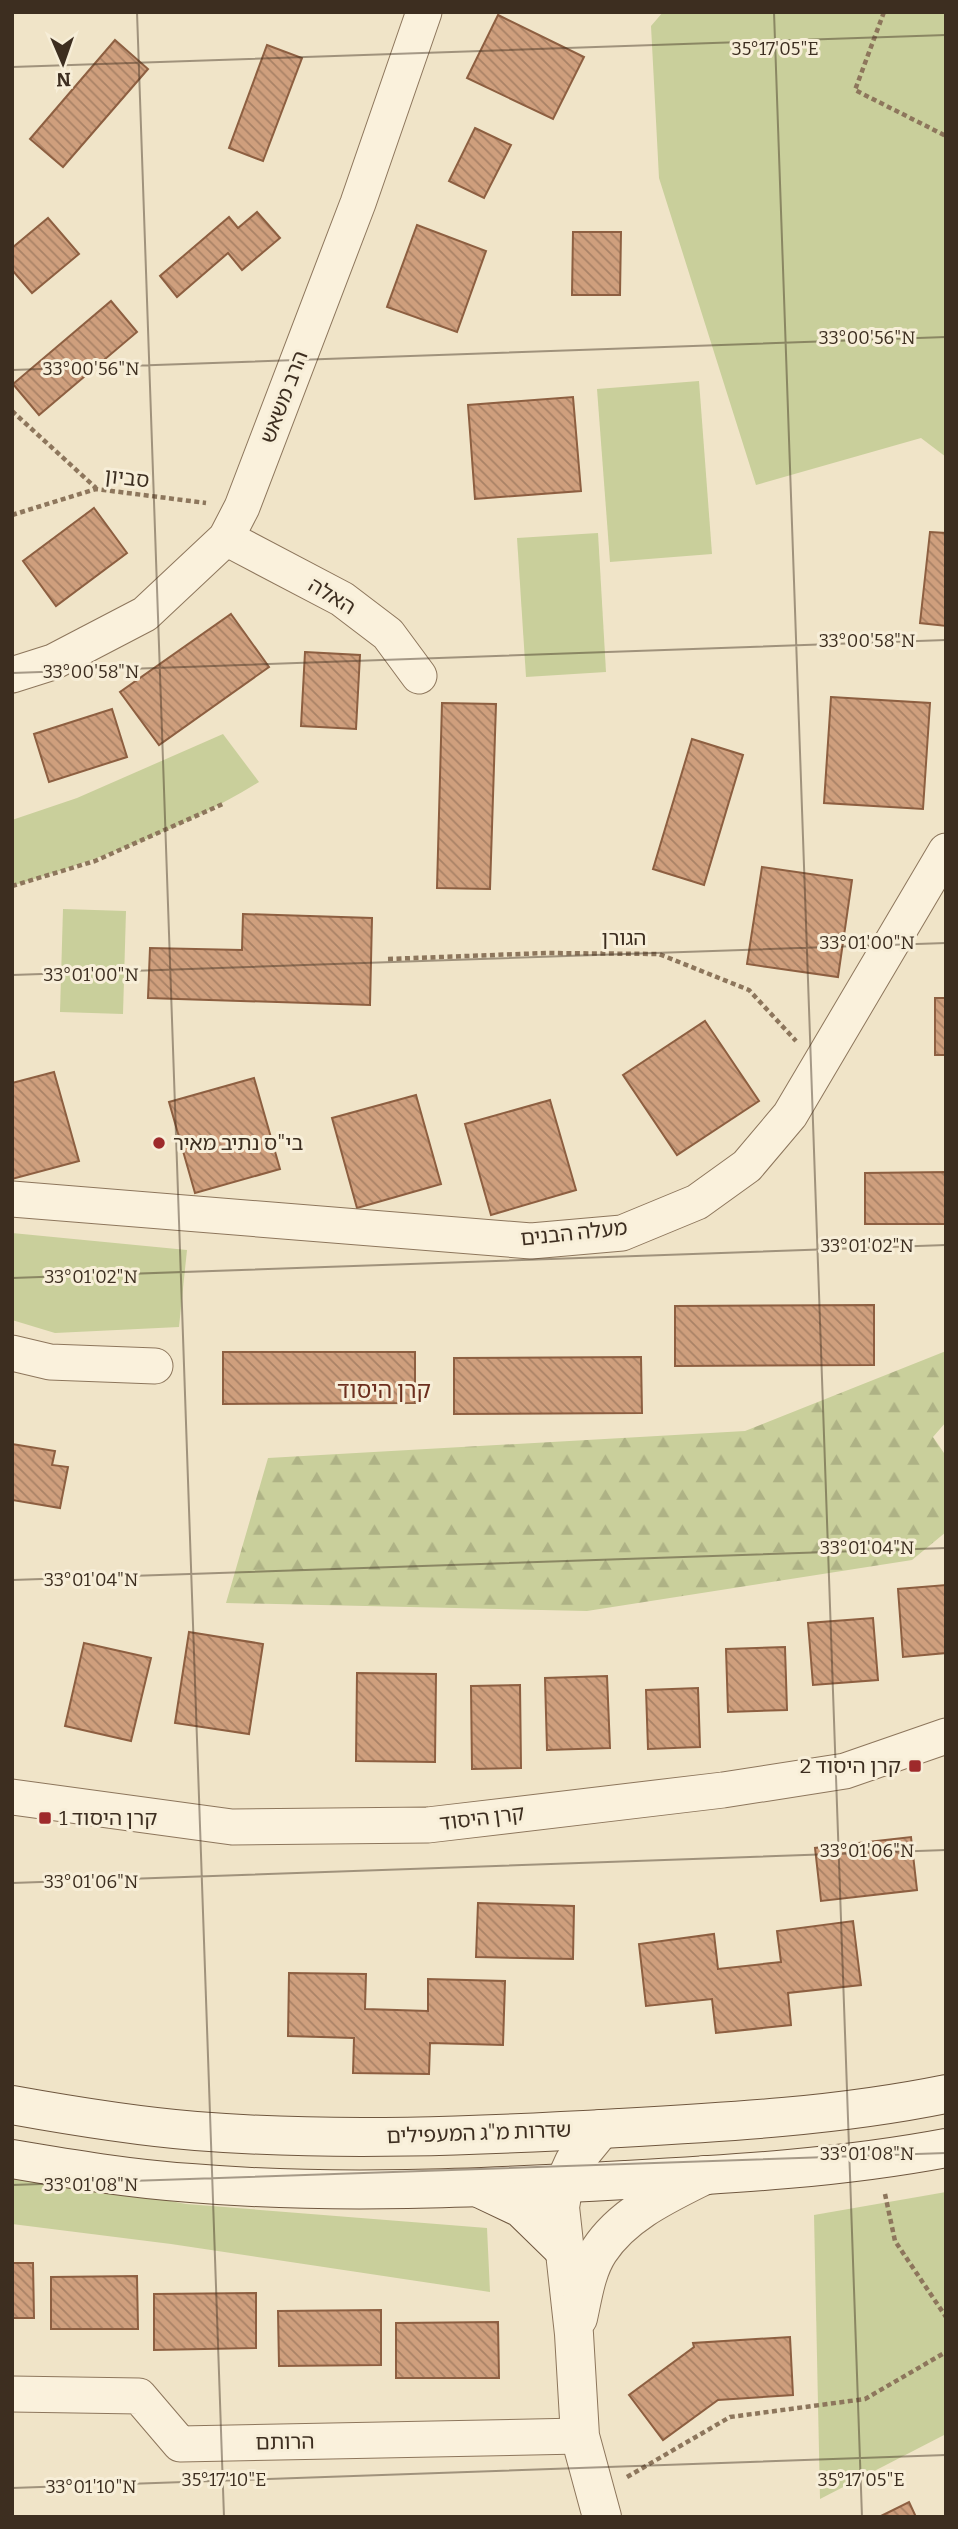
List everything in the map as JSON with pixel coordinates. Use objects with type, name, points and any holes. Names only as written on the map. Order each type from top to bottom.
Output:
[{"type":"main road","name":"שדרות מ\"ג המעפילים","points":[[12,2105],[96,2120],[195,2131],[398,2137],[601,2129],[802,2115],[898,2104],[946,2094]]},
{"type":"main road","points":[[598,2506],[580,2436],[574,2334],[562,2248],[560,2207],[564,2184],[574,2162],[601,2129]]},
{"type":"main road","points":[[12,2159],[89,2172],[191,2183],[398,2189],[564,2184],[705,2175],[876,2159],[946,2148]]},
{"type":"main road","points":[[574,2334],[586,2282],[599,2250],[623,2225],[653,2201],[705,2175]]},
{"type":"main road","points":[[476,2187],[521,2208],[562,2248]]},
{"type":"street","name":"הרב משאש","points":[[12,675],[53,662],[145,614],[226,538],[242,507],[358,203],[424,12]]},
{"type":"street","name":"האלה","points":[[226,538],[342,599],[388,634],[419,676]]},
{"type":"street","name":"מעלה הבנים","points":[[12,1199],[531,1241],[622,1233],[697,1202],[747,1166],[790,1115],[946,851]]},
{"type":"street","points":[[12,1353],[50,1362],[155,1366]]},
{"type":"street","name":"קרן היסוד","points":[[12,1797],[232,1826],[428,1825],[723,1790],[845,1771],[946,1736]]},
{"type":"street","name":"הרותם","points":[[12,2394],[139,2396],[180,2444],[580,2436]]},
{"type":"path","points":[[884,12],[855,90],[946,136]]},
{"type":"path","points":[[12,411],[96,489]]},
{"type":"path","name":"סביון","points":[[12,515],[96,489],[242,507]]},
{"type":"path","points":[[12,886],[95,861],[225,803]]},
{"type":"path","name":"הגורן","points":[[388,959],[546,953],[659,954],[749,990],[820,1067]]},
{"type":"path","points":[[876,2159],[895,2241],[946,2317]]},
{"type":"path","points":[[598,2506],[730,2417],[865,2399],[946,2351]]},
{"type":"green space","points":[[663,12],[946,12],[946,457],[921,438],[756,485],[659,178],[651,26]]},
{"type":"green space","points":[[699,381],[712,554],[610,562],[597,389]]},
{"type":"green space","points":[[598,533],[606,672],[526,677],[517,538]]},
{"type":"green space","points":[[223,734],[259,782],[170,829],[12,886],[12,820],[77,798]]},
{"type":"green space","points":[[63,909],[126,911],[123,1014],[60,1012]]},
{"type":"green space","points":[[12,1233],[187,1250],[179,1327],[55,1333],[12,1320]]},
{"type":"green space","points":[[946,1351],[946,1422],[933,1437],[946,1456],[946,1532],[912,1560],[587,1611],[226,1603],[268,1458],[745,1431]]},
{"type":"green space","points":[[12,2171],[186,2204],[487,2228],[490,2292],[171,2244],[12,2224]]},
{"type":"green space","points":[[946,2192],[946,2434],[820,2499],[814,2215]]},
{"type":"building","points":[[498,15],[584,57],[553,119],[467,78]]},
{"type":"building","points":[[115,40],[148,69],[63,167],[30,139]]},
{"type":"building","points":[[267,45],[302,58],[263,161],[229,148]]},
{"type":"building","points":[[475,128],[511,145],[484,198],[449,181]]},
{"type":"building","points":[[257,212],[280,238],[242,270],[228,253],[177,297],[160,276],[229,217],[238,228]]},
{"type":"building","points":[[48,218],[79,254],[32,293],[12,270],[12,248]]},
{"type":"building","points":[[417,225],[486,251],[457,332],[387,307]]},
{"type":"building","points":[[573,232],[621,232],[620,295],[572,295]]},
{"type":"building","points":[[111,301],[137,332],[39,415],[13,384]]},
{"type":"building","points":[[573,397],[581,491],[475,499],[468,405]]},
{"type":"building","points":[[94,508],[127,553],[56,606],[23,561]]},
{"type":"building","points":[[930,532],[946,533],[946,626],[920,623]]},
{"type":"building","points":[[231,614],[269,667],[159,745],[120,692]]},
{"type":"building","points":[[305,652],[360,655],[356,729],[301,726]]},
{"type":"building","points":[[831,697],[930,703],[923,809],[824,803]]},
{"type":"building","points":[[442,703],[496,704],[490,889],[437,888]]},
{"type":"building","points":[[112,709],[127,757],[49,782],[34,734]]},
{"type":"building","points":[[692,739],[743,755],[704,885],[653,869]]},
{"type":"building","points":[[762,867],[852,880],[838,977],[747,964]]},
{"type":"building","points":[[243,914],[372,918],[370,1005],[148,998],[150,948],[242,950]]},
{"type":"building","points":[[935,998],[946,998],[946,1055],[935,1055]]},
{"type":"building","points":[[705,1021],[759,1101],[677,1155],[623,1075]]},
{"type":"building","points":[[54,1072],[79,1161],[12,1179],[12,1083]]},
{"type":"building","points":[[254,1078],[280,1169],[195,1193],[169,1102]]},
{"type":"building","points":[[416,1095],[441,1184],[357,1208],[332,1118]]},
{"type":"building","points":[[550,1100],[576,1190],[491,1215],[465,1124]]},
{"type":"building","points":[[946,1172],[946,1224],[865,1224],[865,1173]]},
{"type":"building","points":[[874,1305],[874,1365],[675,1366],[675,1306]]},
{"type":"building","points":[[223,1352],[415,1352],[415,1403],[223,1404]]},
{"type":"building","points":[[641,1357],[642,1413],[454,1414],[454,1358]]},
{"type":"building","points":[[12,1444],[55,1451],[52,1465],[68,1467],[60,1508],[12,1500]]},
{"type":"building","points":[[946,1585],[946,1653],[903,1657],[898,1589]]},
{"type":"building","points":[[873,1618],[878,1680],[813,1685],[808,1623]]},
{"type":"building","points":[[189,1632],[263,1644],[249,1734],[175,1723]]},
{"type":"building","points":[[84,1643],[151,1658],[131,1741],[65,1726]]},
{"type":"building","points":[[785,1647],[787,1710],[728,1712],[726,1649]]},
{"type":"building","points":[[357,1673],[436,1674],[435,1762],[356,1761]]},
{"type":"building","points":[[607,1676],[610,1748],[547,1750],[545,1678]]},
{"type":"building","points":[[520,1685],[521,1768],[472,1769],[471,1686]]},
{"type":"building","points":[[698,1688],[700,1747],[648,1749],[646,1690]]},
{"type":"building","points":[[911,1837],[917,1890],[821,1901],[815,1848]]},
{"type":"building","points":[[478,1903],[574,1906],[573,1959],[476,1957]]},
{"type":"building","points":[[853,1921],[861,1985],[788,1993],[791,2025],[716,2033],[712,1999],[646,2006],[639,1944],[714,1934],[718,1969],[781,1962],[777,1931]]},
{"type":"building","points":[[289,1973],[366,1974],[365,2009],[428,2011],[428,1979],[505,1981],[503,2045],[430,2043],[429,2074],[353,2073],[354,2038],[288,2036]]},
{"type":"building","points":[[12,2263],[33,2263],[34,2318],[12,2318]]},
{"type":"building","points":[[137,2276],[138,2329],[51,2329],[51,2277]]},
{"type":"building","points":[[256,2293],[256,2348],[154,2350],[154,2294]]},
{"type":"building","points":[[381,2310],[381,2365],[279,2366],[278,2311]]},
{"type":"building","points":[[498,2322],[499,2378],[396,2378],[396,2323]]},
{"type":"building","points":[[790,2337],[793,2395],[718,2400],[663,2440],[629,2395],[694,2347],[693,2343]]},
{"type":"building","points":[[909,2502],[916,2517],[879,2517]]},
{"type":"place","name":"בי\"ס נתיב מאיר","points":[[159,1143]]},
{"type":"place","name":"קרן היסוד 2","points":[[915,1766]]},
{"type":"place","name":"קרן היסוד 1","points":[[45,1818]]},
{"type":"district","name":"קרן היסוד","points":[[384,1390]]}]
